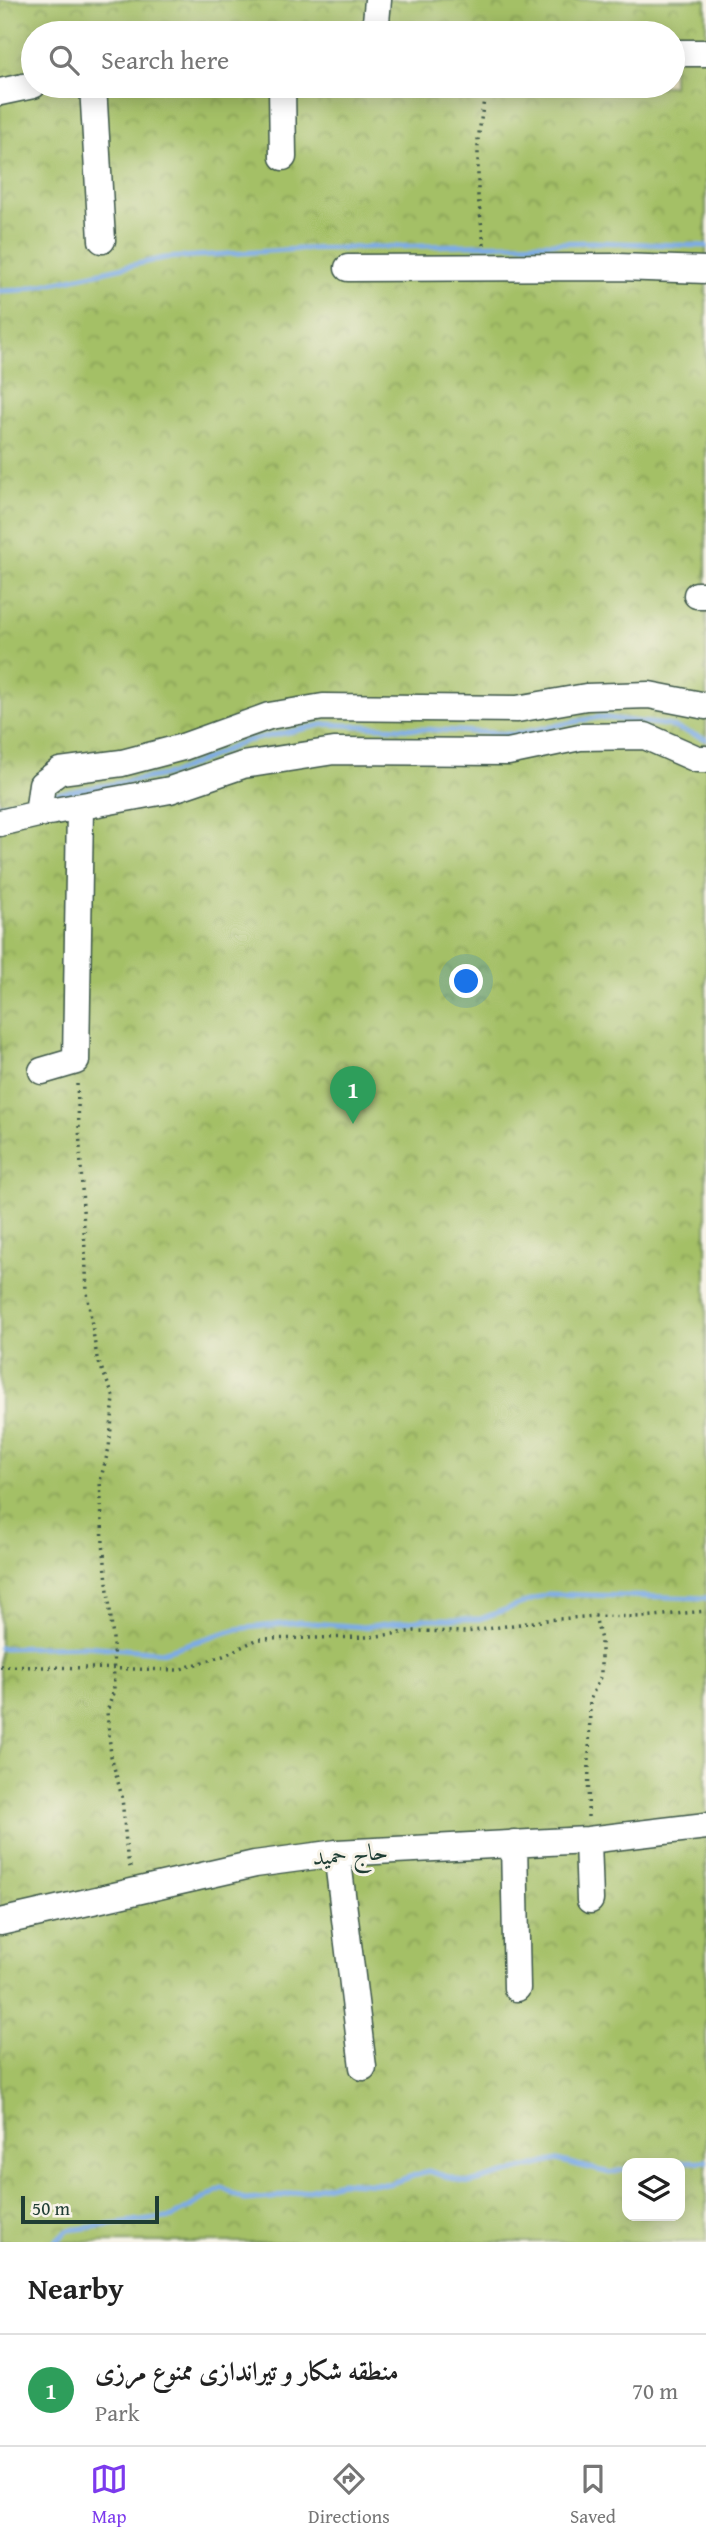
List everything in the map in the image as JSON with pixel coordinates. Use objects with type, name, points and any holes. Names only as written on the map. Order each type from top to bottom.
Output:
[{"type":"street","points":[[376,21],[378,0]]},
{"type":"street","points":[[685,52],[706,53]]},
{"type":"street","points":[[0,92],[21,88]]},
{"type":"street","points":[[94,98],[102,240]]},
{"type":"street","points":[[282,98],[283,158]]},
{"type":"street","points":[[348,268],[620,267],[706,270]]},
{"type":"street","points":[[0,823],[40,801],[60,771],[122,762],[183,747],[269,716],[323,707],[517,709],[586,697],[649,695],[706,706]]},
{"type":"street","points":[[40,801],[80,807],[170,790],[243,765],[334,751],[508,752],[580,737],[645,736],[697,759],[706,759]]},
{"type":"street","points":[[42,1071],[76,1061],[80,807]]},
{"type":"street","name":"حاج حمید","points":[[0,1922],[255,1864],[337,1853],[588,1840],[706,1826]]},
{"type":"street","points":[[588,1840],[590,1900]]},
{"type":"street","points":[[514,1843],[517,1988]]},
{"type":"street","points":[[337,1853],[363,2067]]},
{"type":"path","points":[[483,233],[478,197],[478,140],[484,98]]},
{"type":"path","points":[[76,1061],[87,1292],[97,1358],[114,1398],[109,1448],[100,1481],[114,1654],[114,1690],[107,1712],[111,1756],[122,1797],[127,1855],[136,1890]]},
{"type":"path","points":[[0,1666],[177,1670],[223,1656],[258,1639],[370,1637],[415,1631],[466,1632],[547,1620],[595,1616],[643,1617],[706,1611]]},
{"type":"path","points":[[588,1840],[590,1700],[601,1675],[601,1640],[595,1616]]},
{"type":"green space","points":[[0,0],[706,0],[706,2242],[0,2242]]},
{"type":"waterway","points":[[0,291],[21,290],[164,258],[301,249],[593,242],[706,246]]},
{"type":"waterway","points":[[49,795],[171,774],[246,741],[326,724],[514,734],[599,717],[667,725],[706,739]]},
{"type":"waterway","points":[[0,805],[33,798]]},
{"type":"waterway","points":[[0,1648],[86,1646],[162,1652],[237,1629],[300,1622],[363,1627],[423,1619],[480,1619],[548,1594],[706,1598]]},
{"type":"waterway","points":[[54,2242],[69,2230],[173,2217],[222,2188],[245,2200],[272,2198],[341,2182],[388,2184],[428,2171],[469,2183],[557,2160],[610,2173],[622,2170]]},
{"type":"waterway","points":[[685,2162],[706,2161]]},
{"type":"place","name":"منطقه شکار و تیراندازی ممنوع مرزی","points":[[353,1124]]}]
